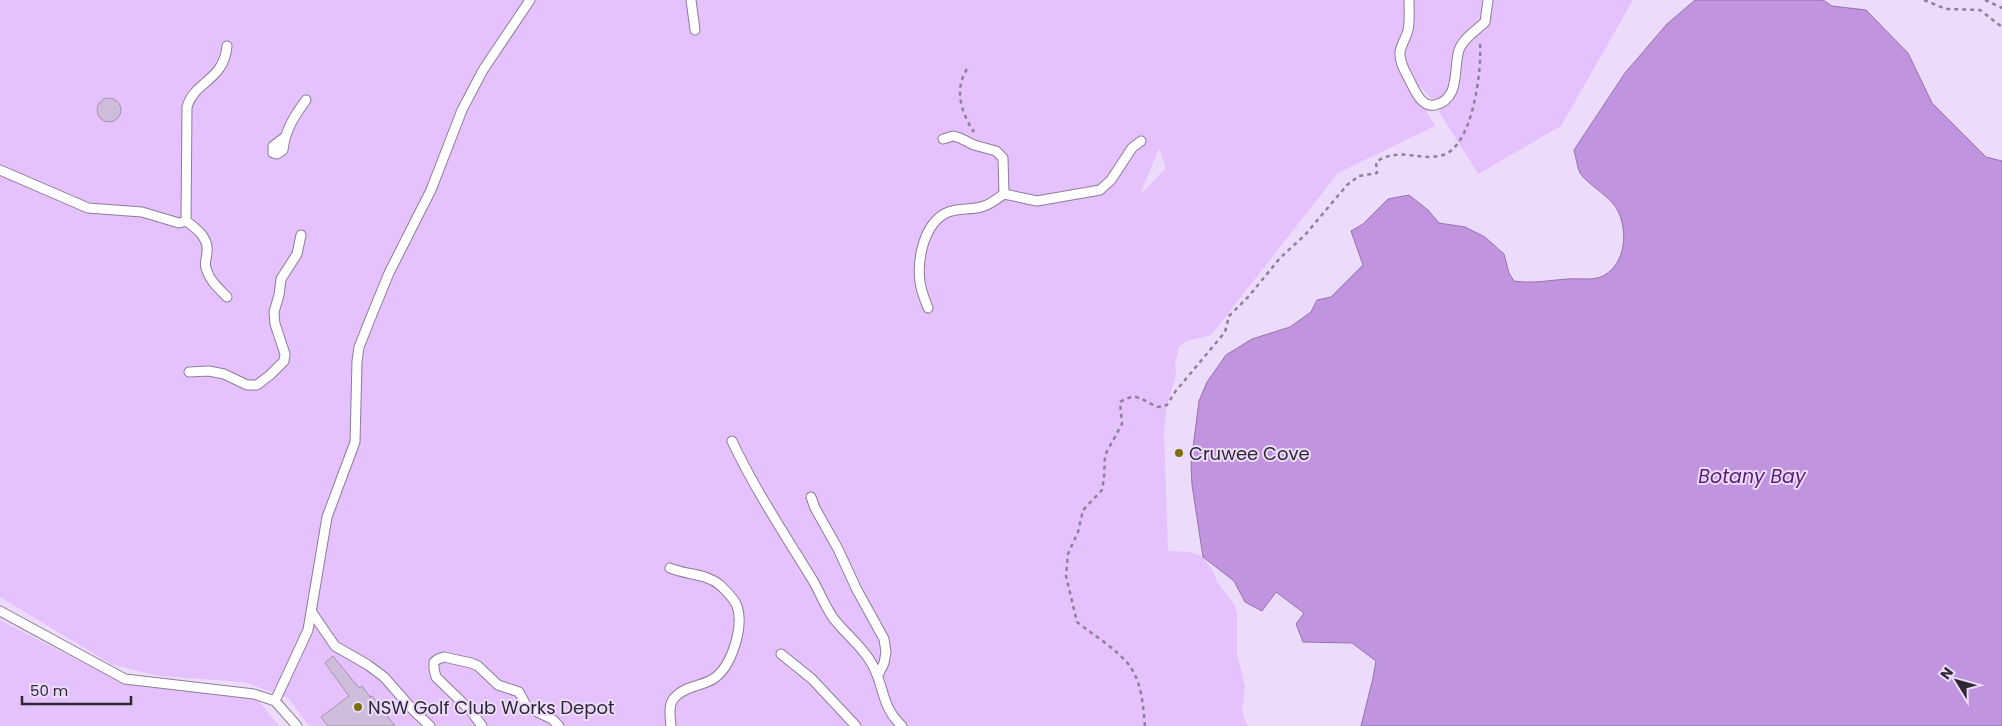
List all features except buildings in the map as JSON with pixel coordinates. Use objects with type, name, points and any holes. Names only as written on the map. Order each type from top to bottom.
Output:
[{"type":"lane","points":[[275,701],[308,630],[327,517],[355,442],[356,379],[359,347],[389,273],[431,190],[462,110],[483,70],[530,0]]},
{"type":"lane","points":[[691,0],[695,30]]},
{"type":"lane","points":[[1409,0],[1409,20],[1400,52],[1401,59],[1418,96],[1428,105],[1440,104],[1450,94],[1456,79],[1459,49],[1485,22],[1488,0]]},
{"type":"lane","points":[[186,220],[187,108],[192,95],[224,64],[227,46]]},
{"type":"lane","points":[[285,137],[293,118],[306,100]]},
{"type":"lane","points":[[943,139],[953,136],[996,151],[1003,158],[1004,194]]},
{"type":"lane","points":[[928,308],[920,283],[920,269],[927,233],[944,214],[955,210],[985,206],[1004,194],[1037,201],[1100,190],[1115,174],[1132,148],[1141,141]]},
{"type":"lane","points":[[0,170],[88,208],[142,212],[180,224],[186,220]]},
{"type":"lane","points":[[186,220],[197,229],[205,240],[208,250],[206,269],[213,282],[227,298]]},
{"type":"lane","points":[[189,372],[209,371],[224,374],[247,385],[257,385],[284,361],[285,354],[274,312],[281,279],[297,254],[301,235]]},
{"type":"lane","points":[[732,441],[763,499],[834,618],[866,655],[878,676],[883,699],[902,726]]},
{"type":"lane","points":[[811,497],[838,549],[856,590],[884,639],[886,652],[884,663],[878,676]]},
{"type":"lane","points":[[670,568],[681,572],[699,574],[719,584],[738,608],[735,648],[730,660],[720,674],[712,680],[676,695],[670,706],[671,726]]},
{"type":"lane","points":[[0,611],[125,679],[254,694],[275,701],[297,726]]},
{"type":"lane","points":[[311,611],[335,646],[368,665],[384,677],[430,726]]},
{"type":"lane","points":[[781,654],[818,685],[856,726]]},
{"type":"lane","points":[[482,726],[471,711],[436,677],[434,662],[438,659],[444,657],[478,666],[492,681],[519,692],[528,707],[544,714],[559,726]]},
{"type":"path","points":[[1924,0],[1946,9],[1980,10],[2002,27]]},
{"type":"path","points":[[1985,0],[2002,8]]},
{"type":"path","points":[[1145,726],[1143,702],[1137,681],[1129,665],[1105,643],[1077,622],[1066,576],[1068,554],[1078,532],[1083,510],[1102,490],[1104,455],[1122,424],[1120,402],[1129,396],[1138,396],[1158,407],[1167,405],[1175,392],[1226,332],[1229,316],[1249,296],[1280,258],[1305,235],[1347,185],[1359,176],[1377,172],[1376,162],[1386,155],[1443,155],[1457,147],[1464,135],[1474,102],[1481,54],[1478,28]]},
{"type":"path","points":[[967,69],[960,84],[964,115],[978,138],[980,147]]},
{"type":"shaded area","points":[[0,0],[1633,0],[1561,126],[1478,174],[1430,97],[1400,67],[1435,126],[1338,173],[1211,335],[1187,341],[1179,347],[1175,363],[1176,374],[1167,405],[1164,431],[1168,551],[1191,552],[1203,557],[1213,571],[1217,582],[1234,604],[1237,614],[1237,654],[1245,686],[1242,710],[1245,721],[1249,726],[309,726],[288,698],[244,682],[159,676],[111,664],[0,597]],"holes":[[[1159,148],[1166,168],[1140,195]]]},
{"type":"shaded area","points":[[0,620],[110,677],[257,699],[279,726],[0,726]]},
{"type":"water","name":"Botany Bay","points":[[1695,0],[1823,0],[1832,6],[1866,10],[1908,53],[1932,103],[1986,157],[2002,161],[2002,726],[1361,726],[1376,661],[1352,643],[1303,642],[1296,624],[1304,613],[1276,592],[1262,611],[1245,602],[1234,581],[1203,557],[1192,485],[1191,464],[1199,401],[1207,382],[1226,355],[1252,339],[1290,327],[1311,312],[1317,300],[1331,297],[1363,265],[1351,231],[1363,224],[1388,199],[1409,195],[1428,210],[1439,223],[1465,227],[1485,237],[1504,254],[1509,273],[1514,281],[1535,282],[1586,279],[1603,276],[1611,271],[1623,246],[1624,237],[1621,219],[1611,201],[1580,173],[1574,150],[1625,73],[1667,24]]},
{"type":"place","name":"Cruwee Cove","points":[[1179,453]]},
{"type":"place","name":"NSW Golf Club Works Depot","points":[[358,707]]}]
